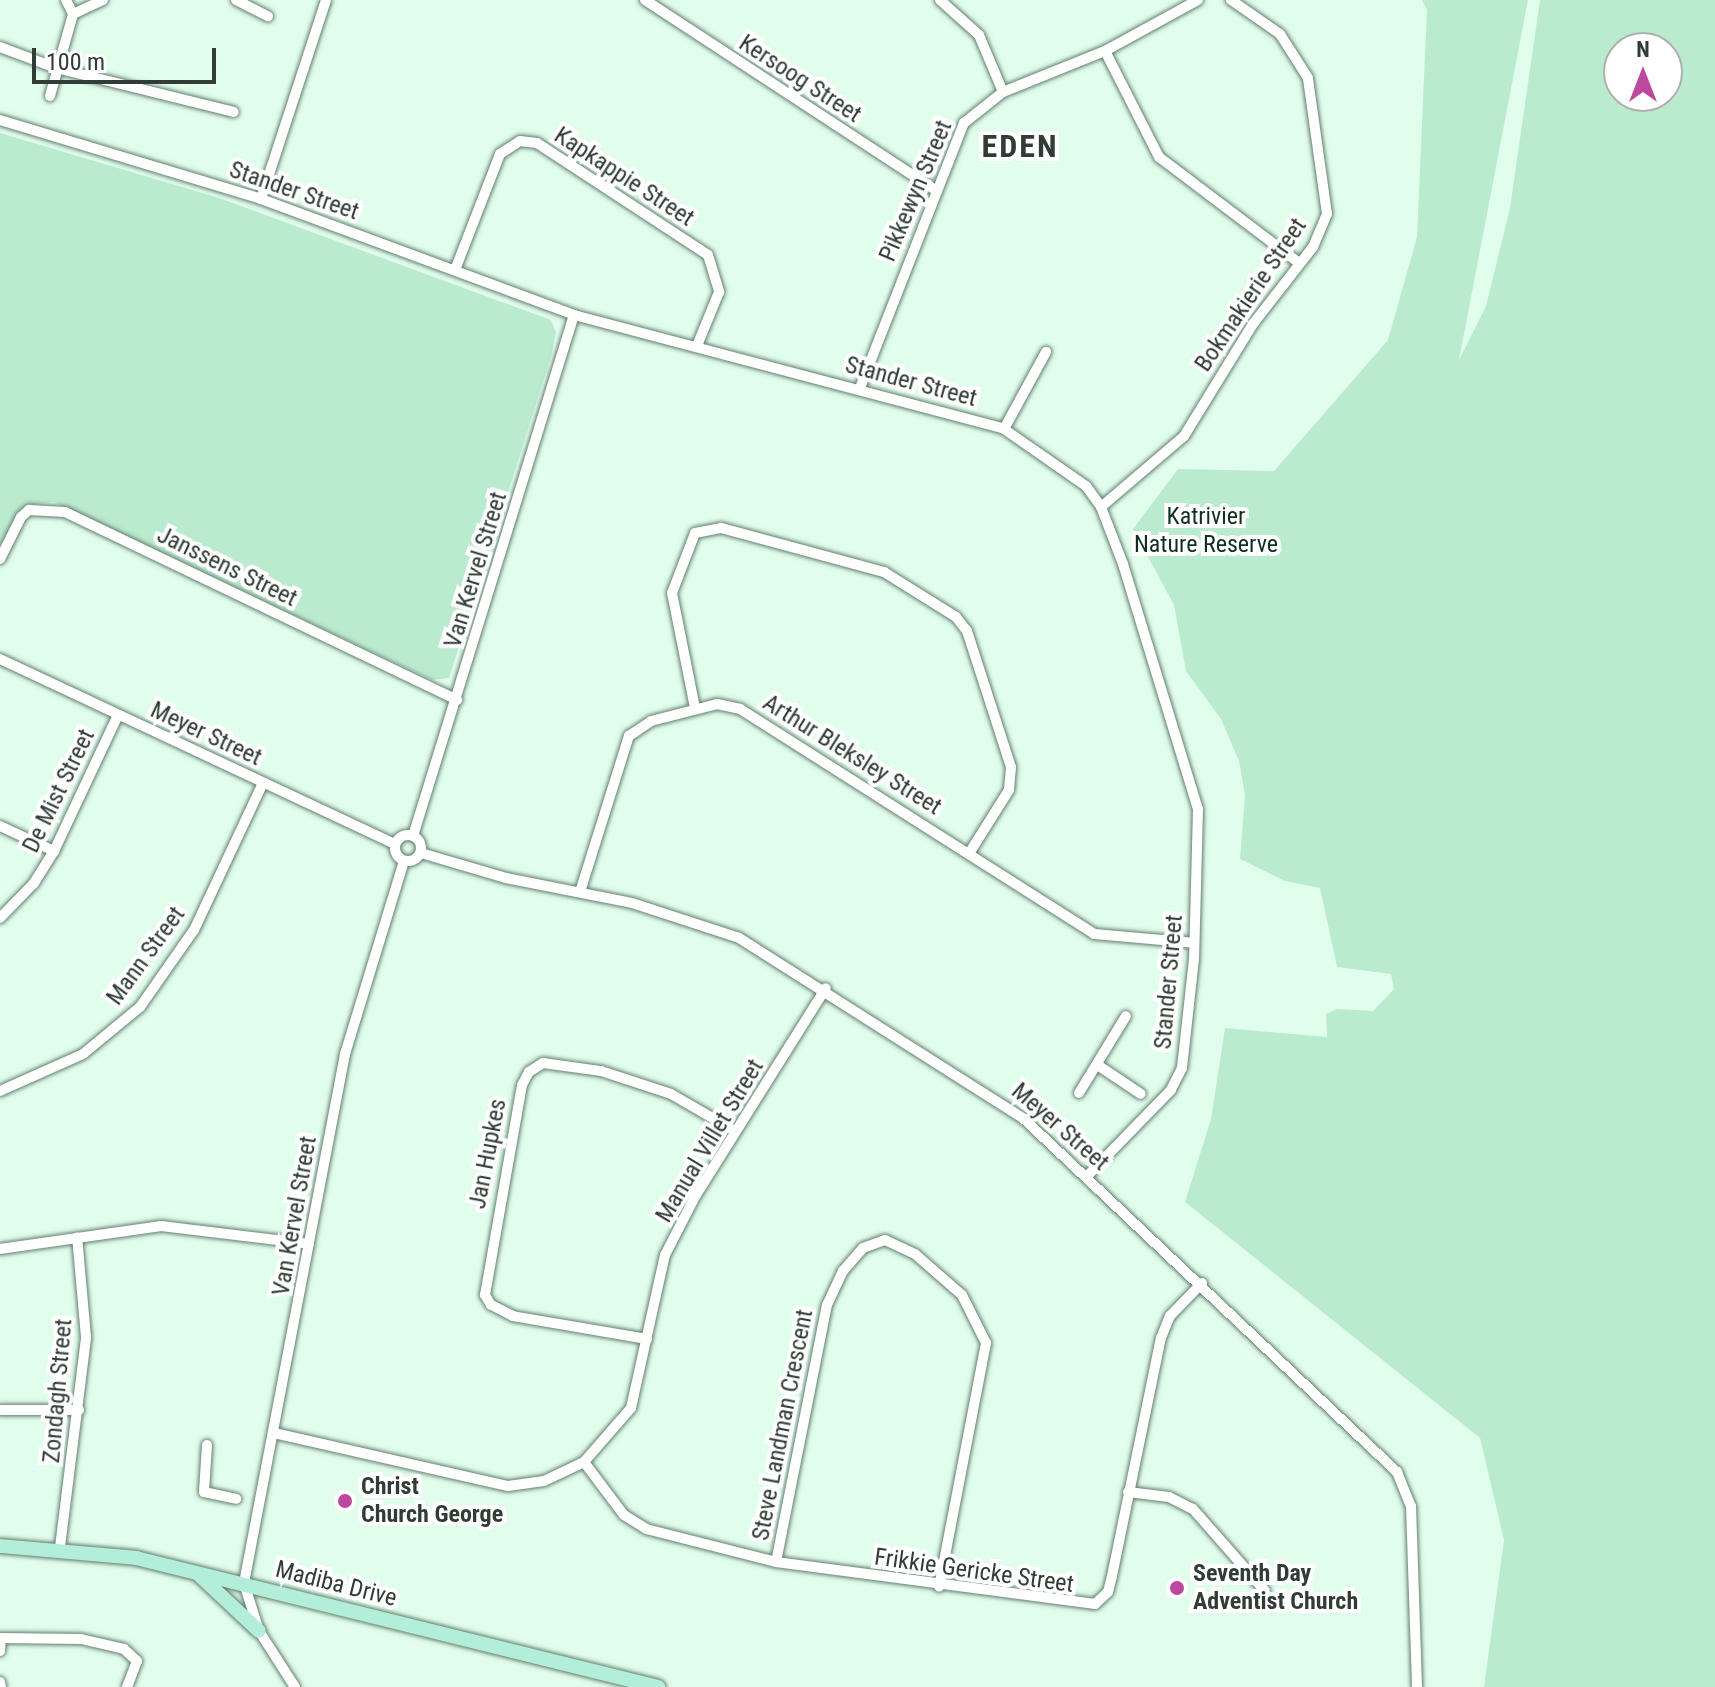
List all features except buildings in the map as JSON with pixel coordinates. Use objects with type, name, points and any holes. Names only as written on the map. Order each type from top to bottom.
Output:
[{"type":"street","points":[[50,96],[73,14],[66,0]]},
{"type":"street","points":[[73,14],[103,0]]},
{"type":"street","points":[[236,0],[268,16]]},
{"type":"street","points":[[261,199],[326,0]]},
{"type":"street","name":"Kersoog Street","points":[[645,0],[935,190]]},
{"type":"street","points":[[940,0],[979,35],[1003,92]]},
{"type":"street","name":"Pikkewyn Street","points":[[860,388],[935,190],[964,123],[1003,92],[1105,51],[1198,0]]},
{"type":"street","name":"Bokmakierie Street","points":[[1101,507],[1184,436],[1298,262],[1313,247],[1327,214],[1308,78],[1280,34],[1231,0]]},
{"type":"street","points":[[0,47],[56,68],[234,112]]},
{"type":"street","points":[[1105,51],[1159,157],[1298,262]]},
{"type":"street","name":"Stander Street","points":[[0,120],[261,199],[574,315],[860,388],[1004,429],[1064,468],[1101,507],[1196,797],[1194,943],[1189,1023],[1178,1080],[1087,1176]]},
{"type":"street","name":"Kapkappie Street","points":[[455,270],[500,154],[520,141],[537,143],[708,255],[719,292],[697,346]]},
{"type":"street","name":"Van Kervel Street","points":[[413,836],[574,315]]},
{"type":"street","points":[[1004,429],[1046,352]]},
{"type":"street","name":"Janssens Street","points":[[0,559],[29,510],[65,512],[457,700]]},
{"type":"street","points":[[695,708],[672,593],[695,533],[721,528],[884,572],[956,617],[967,631],[1011,767],[1009,790],[970,852]]},
{"type":"street","name":"Meyer Street","points":[[0,659],[395,844]]},
{"type":"street","name":"Arthur Bleksley Street","points":[[580,892],[629,736],[651,721],[717,704],[740,709],[970,852],[1094,934],[1194,943]]},
{"type":"street","name":"De Mist Street","points":[[0,918],[34,883],[54,851],[118,715]]},
{"type":"street","name":"Mann Street","points":[[0,1091],[83,1054],[140,1007],[194,930],[263,783]]},
{"type":"street","points":[[0,826],[54,851]]},
{"type":"street","points":[[413,836],[421,853],[404,861],[397,856],[395,844],[413,836]]},
{"type":"street","name":"Meyer Street","points":[[421,853],[497,876],[580,892],[739,938],[826,988],[1004,1102],[1202,1283],[1401,1478],[1411,1506],[1417,1687]]},
{"type":"street","name":"Van Kervel Street","points":[[244,1583],[345,1054],[404,861]]},
{"type":"street","name":"Manual Villet Street","points":[[274,1433],[508,1486],[544,1481],[584,1462],[631,1408],[665,1255],[735,1131],[826,988]]},
{"type":"street","points":[[1079,1093],[1099,1066],[1126,1016]]},
{"type":"street","name":"Jan Hupkes","points":[[647,1339],[513,1316],[491,1305],[485,1295],[522,1085],[529,1072],[543,1063],[601,1071],[671,1094],[735,1131]]},
{"type":"street","points":[[1099,1066],[1141,1094]]},
{"type":"street","points":[[0,1249],[182,1226],[309,1244]]},
{"type":"street","name":"Zondagh Street","points":[[60,1547],[86,1337],[77,1237]]},
{"type":"street","name":"Steve Landman Crescent","points":[[776,1562],[827,1305],[843,1271],[863,1248],[885,1240],[915,1254],[962,1295],[986,1343],[939,1586]]},
{"type":"street","name":"Frikkie Gericke Street","points":[[584,1462],[634,1524],[776,1562],[939,1586],[1095,1604],[1108,1592],[1161,1338],[1170,1316],[1202,1283]]},
{"type":"street","points":[[0,1410],[79,1410]]},
{"type":"street","points":[[207,1445],[204,1492],[236,1499]]},
{"type":"street","points":[[1128,1492],[1169,1497],[1193,1509],[1265,1591]]},
{"type":"street","name":"Madiba Drive","points":[[0,1546],[60,1547],[197,1572],[658,1687]]},
{"type":"street","points":[[197,1572],[259,1631],[295,1687]]},
{"type":"street","points":[[244,1583],[259,1631]]},
{"type":"street","points":[[0,1651],[0,1638],[81,1639],[124,1649],[137,1661],[127,1687]]},
{"type":"green space","name":"Katrivier Nature Reserve","points":[[1422,0],[1528,0],[1459,360],[1486,306],[1510,208],[1540,0],[1715,0],[1715,1687],[1484,1687],[1504,1540],[1480,1438],[1185,1202],[1211,1119],[1225,1028],[1327,1037],[1326,1014],[1337,1009],[1373,1011],[1394,989],[1391,974],[1337,967],[1320,888],[1285,881],[1240,859],[1245,795],[1239,761],[1221,719],[1186,671],[1174,605],[1133,529],[1178,469],[1274,471],[1388,340],[1417,237],[1427,10]]},
{"type":"green space","points":[[0,133],[219,198],[551,320],[556,333],[551,357],[449,678],[432,680],[54,502],[25,505],[0,546]]},
{"type":"place","name":"Christ Church George","points":[[345,1501]]},
{"type":"place","name":"Seventh Day Adventist Church","points":[[1177,1588]]},
{"type":"district","name":"EDEN","points":[[1020,146]]}]
